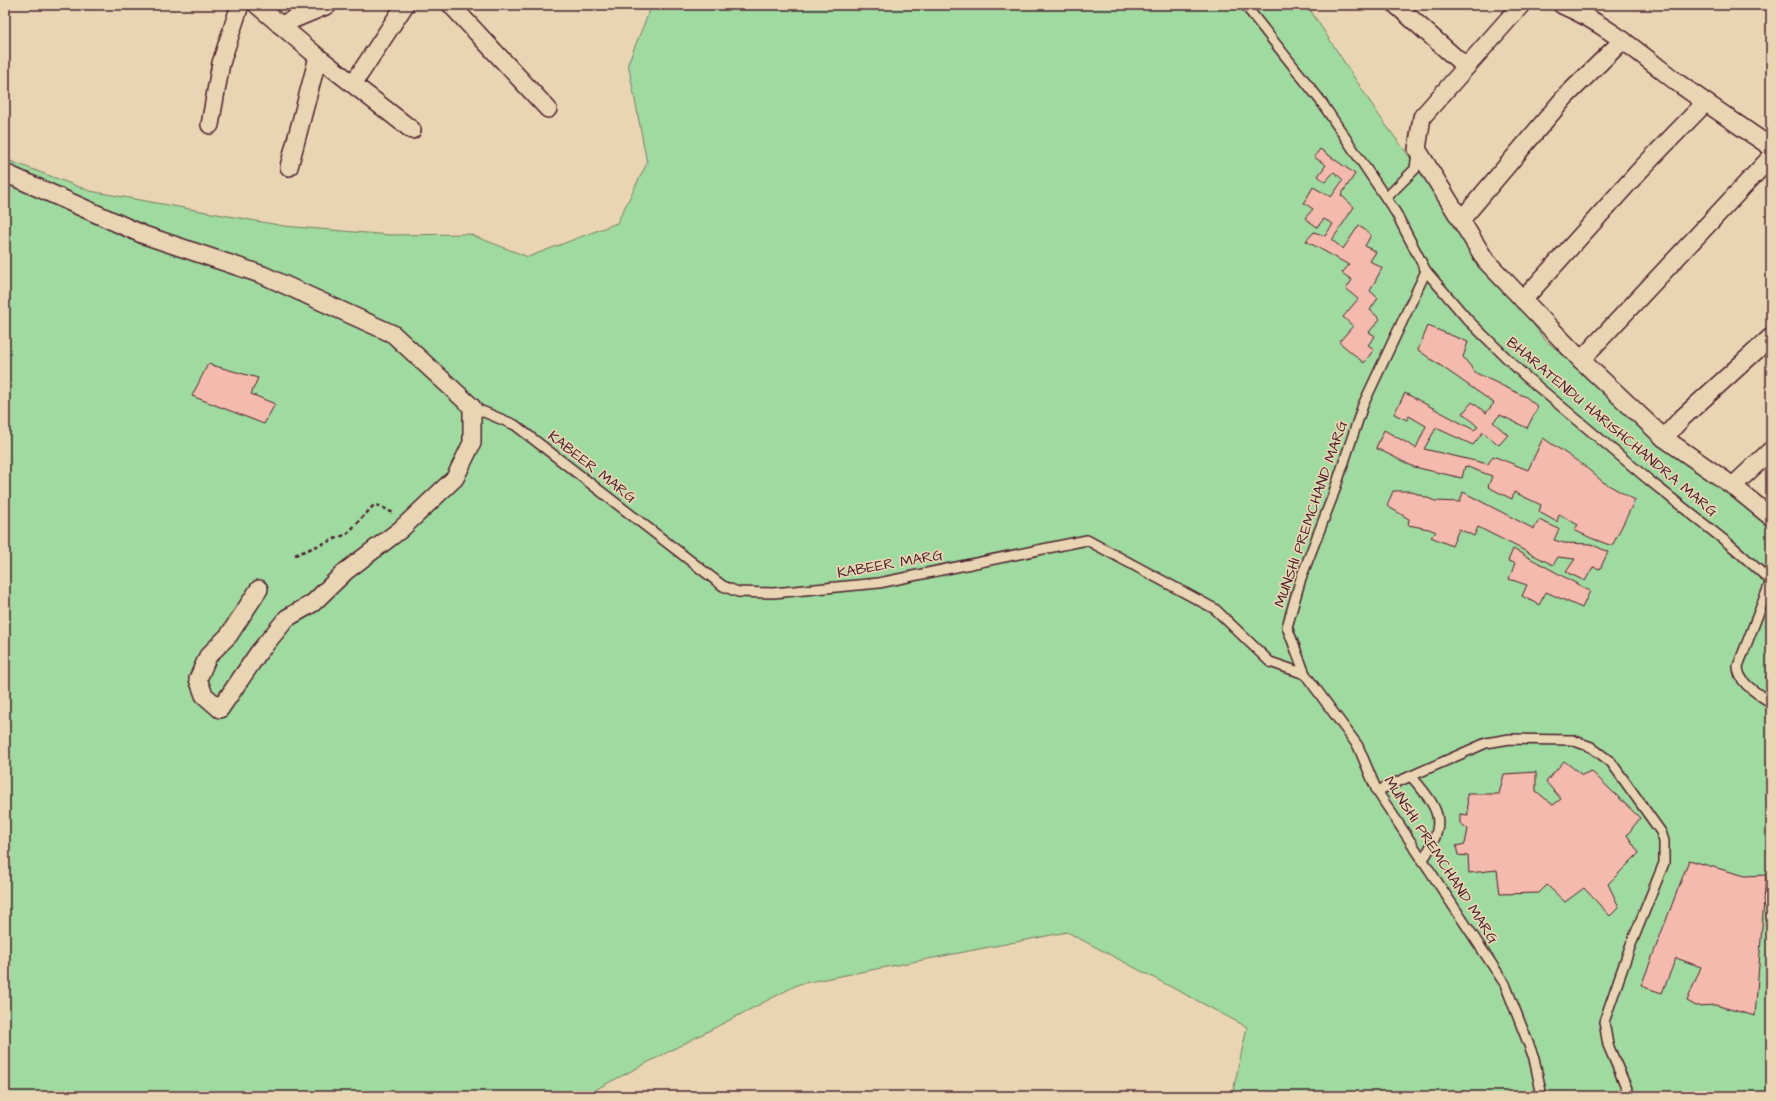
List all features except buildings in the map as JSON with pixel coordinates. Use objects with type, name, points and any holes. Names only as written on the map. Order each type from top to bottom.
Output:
[{"type":"street","points":[[210,125],[221,63],[240,5]]},
{"type":"street","points":[[258,5],[318,57],[412,130]]},
{"type":"street","points":[[280,25],[328,5]]},
{"type":"street","points":[[353,84],[405,5]]},
{"type":"street","points":[[451,5],[548,109]]},
{"type":"street","points":[[1396,5],[1466,67]]},
{"type":"street","points":[[1521,5],[1422,117],[1417,149],[1486,261],[1523,300],[1581,360],[1664,438],[1733,486],[1771,517]]},
{"type":"street","points":[[1562,5],[1581,13],[1623,40],[1705,103],[1771,147]]},
{"type":"street","points":[[1461,220],[1566,97],[1623,40]]},
{"type":"street","points":[[290,167],[318,57]]},
{"type":"street","points":[[1523,300],[1642,168],[1705,103]]},
{"type":"street","points":[[1581,360],[1771,157]]},
{"type":"street","points":[[5,172],[144,235],[263,275],[393,334],[472,407],[472,443],[455,478],[400,530],[346,571],[313,604],[287,618],[260,652],[220,710],[204,695],[198,679],[208,656],[229,635],[259,589]]},
{"type":"street","points":[[1664,438],[1681,419],[1771,337]]},
{"type":"street","points":[[1733,486],[1771,450]]},
{"type":"lane","name":"BHARATENDU HARISHCHANDRA MARG","points":[[1245,5],[1320,100],[1396,213],[1426,271],[1468,320],[1524,375],[1650,481],[1734,548],[1771,581]]},
{"type":"lane","points":[[1386,198],[1415,169],[1417,149]]},
{"type":"lane","name":"MUNSHI PREMCHAND MARG","points":[[1426,271],[1363,405],[1332,498],[1301,578],[1287,627],[1305,674],[1358,746],[1377,791],[1505,984],[1534,1058],[1542,1096]]},
{"type":"lane","name":"KABEER MARG","points":[[472,407],[515,425],[723,586],[738,592],[773,593],[879,583],[1087,540],[1215,609],[1270,662],[1305,674]]},
{"type":"lane","points":[[1771,581],[1738,666],[1739,675],[1745,683],[1771,703]]},
{"type":"lane","points":[[1377,791],[1474,748],[1497,740],[1572,740],[1591,747],[1611,762],[1656,824],[1664,840],[1664,863],[1630,947],[1604,1022],[1608,1045],[1630,1096]]},
{"type":"lane","points":[[1411,776],[1433,802],[1437,817],[1434,839],[1422,861]]},
{"type":"path","points":[[295,555],[347,534],[374,505],[380,506],[410,521]]},
{"type":"green space","points":[[652,5],[1307,5],[1380,117],[1545,340],[1771,526],[1771,1096],[1232,1096],[1247,1027],[1067,932],[799,984],[583,1096],[5,1096],[5,159],[90,191],[284,226],[390,235],[469,234],[528,257],[617,223],[647,163],[628,63]]}]
